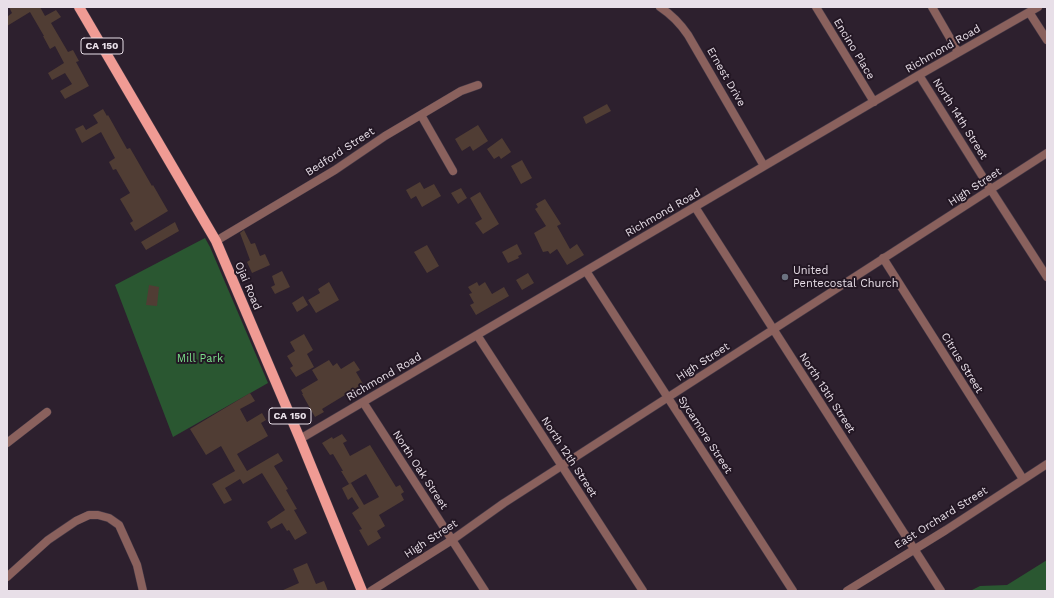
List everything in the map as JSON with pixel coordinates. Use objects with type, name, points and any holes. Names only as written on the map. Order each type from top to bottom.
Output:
[{"type":"main road","name":"Ojai Road","points":[[79,7],[216,241],[300,439],[362,591]]},
{"type":"street","name":"Ernest Drive","points":[[660,7],[674,17],[688,35],[764,166]]},
{"type":"street","name":"Encino Place","points":[[816,7],[874,102]]},
{"type":"street","points":[[932,7],[958,52]]},
{"type":"street","name":"Richmond Road","points":[[300,439],[958,52],[1038,7]]},
{"type":"street","points":[[1030,12],[1047,40]]},
{"type":"street","name":"North 14th Street","points":[[919,75],[1047,277]]},
{"type":"street","name":"Bedford Street","points":[[216,241],[335,170],[384,136],[421,116],[461,91],[478,85]]},
{"type":"street","points":[[421,116],[453,171]]},
{"type":"street","name":"High Street","points":[[371,591],[452,540],[504,503],[1047,153]]},
{"type":"street","name":"North 13th Street","points":[[695,207],[941,591]]},
{"type":"street","name":"Citrus Street","points":[[883,258],[1023,480]]},
{"type":"street","name":"Sycamore Street","points":[[586,271],[793,591]]},
{"type":"street","name":"North 12th Street","points":[[477,335],[642,591]]},
{"type":"street","name":"North Oak Street","points":[[363,402],[485,591]]},
{"type":"street","points":[[7,443],[47,412]]},
{"type":"street","name":"East Orchard Street","points":[[847,591],[914,548],[946,530],[1047,464]]},
{"type":"street","points":[[7,577],[48,540],[80,519],[92,515],[105,516],[119,525],[137,565],[143,591]]},
{"type":"green space","name":"Mill Park","points":[[205,238],[268,383],[173,437],[115,285]]},
{"type":"green space","points":[[1047,560],[1047,591],[970,591],[980,586],[1007,585]]},
{"type":"building","points":[[9,7],[40,7],[45,16],[56,10],[61,17],[51,23],[68,52],[73,50],[79,61],[76,62],[89,86],[65,99],[60,91],[72,84],[65,73],[52,80],[48,73],[64,63],[55,46],[50,49],[30,12],[7,26],[7,17],[12,13]]},
{"type":"building","points":[[607,104],[611,111],[586,124],[583,117]]},
{"type":"building","points":[[103,109],[107,116],[108,115],[127,149],[130,148],[168,211],[135,231],[130,223],[133,221],[120,199],[130,193],[116,169],[113,170],[109,162],[115,158],[101,132],[82,143],[75,129],[83,125],[86,130],[98,123],[93,115]]},
{"type":"building","points":[[478,125],[488,141],[473,151],[470,146],[462,151],[455,139]]},
{"type":"building","points":[[502,138],[511,152],[501,159],[499,156],[494,159],[487,149]]},
{"type":"building","points":[[522,160],[532,178],[521,184],[511,166]]},
{"type":"building","points":[[420,182],[424,189],[434,184],[441,196],[422,207],[416,196],[411,199],[406,190]]},
{"type":"building","points":[[461,188],[467,198],[458,204],[451,193]]},
{"type":"building","points":[[480,192],[499,224],[483,234],[475,223],[482,219],[470,198]]},
{"type":"building","points":[[545,199],[561,224],[557,226],[570,249],[577,244],[584,255],[567,265],[557,249],[550,254],[548,251],[543,252],[534,233],[546,226],[535,209],[538,207],[536,204]]},
{"type":"building","points":[[175,222],[179,231],[146,250],[141,242]]},
{"type":"building","points":[[244,230],[251,244],[255,243],[260,256],[265,254],[270,265],[252,273],[247,262],[250,260],[240,233]]},
{"type":"building","points":[[517,244],[522,254],[518,256],[519,258],[508,263],[502,252]]},
{"type":"building","points":[[427,245],[439,266],[427,273],[414,252]]},
{"type":"building","points":[[282,271],[290,287],[275,294],[271,287],[275,285],[272,276]]},
{"type":"building","points":[[528,273],[534,283],[522,290],[516,280]]},
{"type":"building","points":[[329,282],[339,300],[316,313],[308,300],[320,293],[318,289]]},
{"type":"building","points":[[477,282],[479,286],[485,282],[492,294],[504,287],[509,296],[476,315],[470,305],[474,303],[469,294],[472,293],[468,287]]},
{"type":"building","points":[[149,285],[159,287],[157,306],[146,305]]},
{"type":"building","points":[[303,296],[308,305],[297,312],[292,303]]},
{"type":"building","points":[[304,334],[313,350],[307,354],[314,367],[296,377],[290,368],[293,366],[287,356],[295,351],[290,342]]},
{"type":"building","points":[[329,360],[333,366],[337,363],[341,369],[354,361],[360,370],[356,372],[363,384],[322,409],[324,412],[315,417],[301,390],[318,380],[312,370]]},
{"type":"building","points":[[250,393],[255,401],[240,409],[247,422],[262,413],[266,420],[261,423],[268,436],[237,454],[247,471],[278,453],[283,461],[274,466],[288,489],[286,490],[297,509],[294,510],[307,533],[295,540],[289,530],[287,531],[282,523],[271,529],[267,522],[285,510],[262,473],[243,484],[240,479],[225,488],[232,500],[224,504],[212,484],[235,471],[221,446],[206,455],[190,429]]},
{"type":"building","points":[[342,434],[347,441],[343,443],[350,456],[370,445],[396,487],[400,485],[404,492],[401,494],[404,500],[379,515],[385,526],[377,531],[381,538],[368,546],[359,530],[362,529],[352,513],[359,508],[352,497],[348,500],[342,488],[351,483],[364,505],[379,497],[366,474],[349,484],[333,454],[330,455],[322,443],[332,437],[333,439]]},
{"type":"building","points":[[307,563],[316,584],[324,581],[328,591],[281,591],[299,583],[293,569]]},
{"type":"place","name":"United Pentecostal Church","points":[[785,277]]}]
